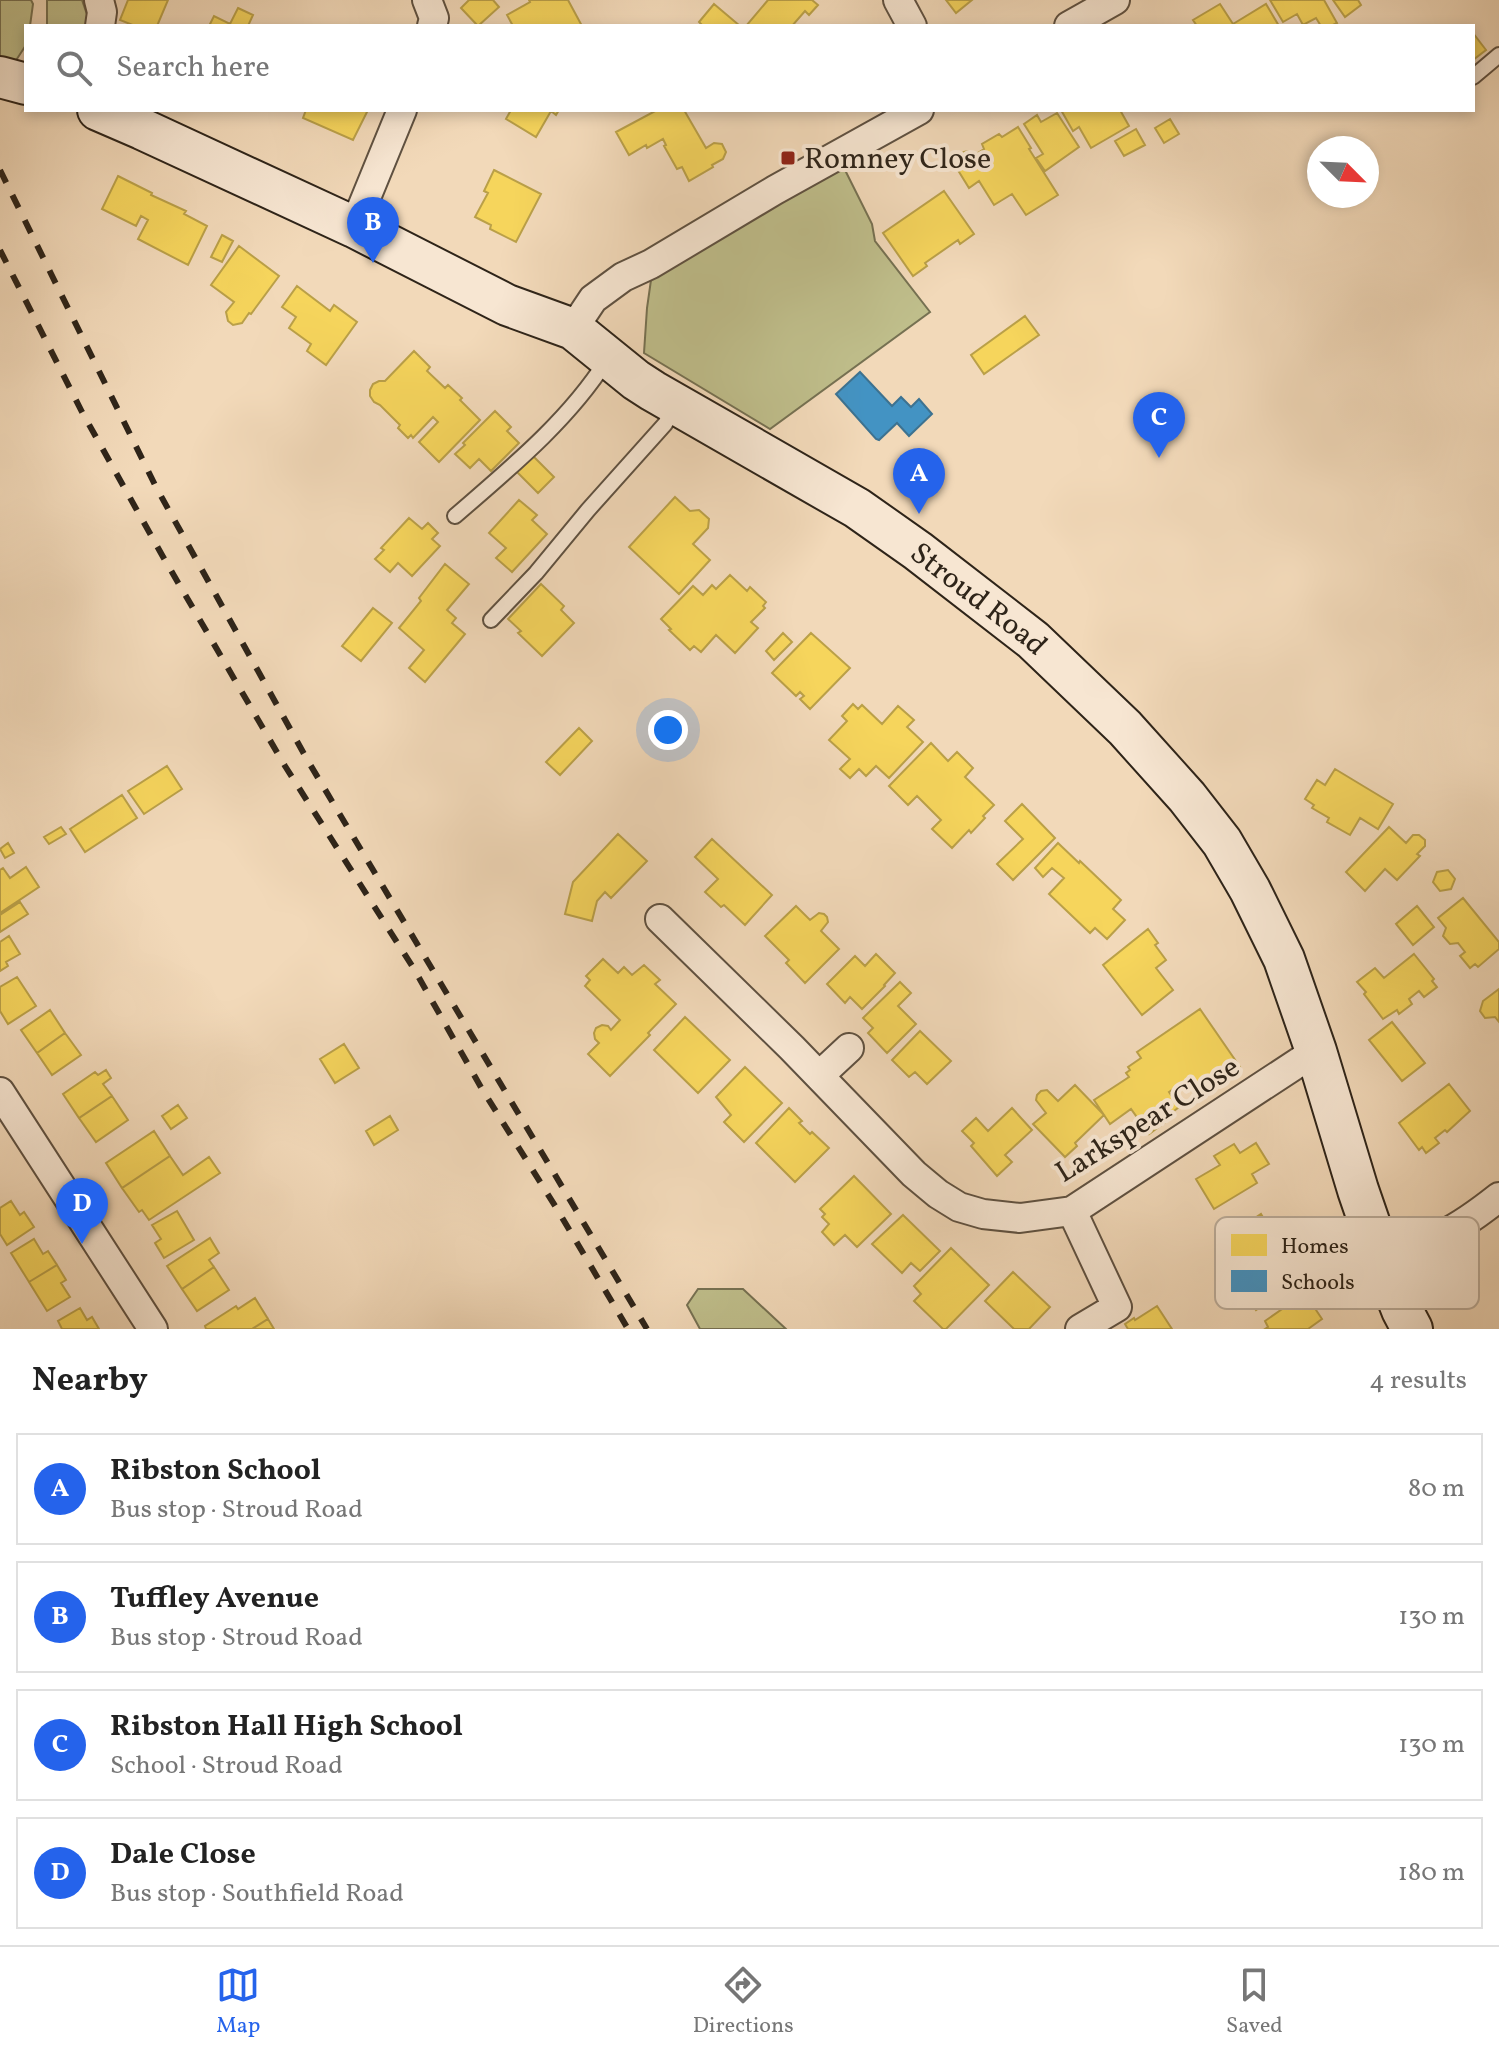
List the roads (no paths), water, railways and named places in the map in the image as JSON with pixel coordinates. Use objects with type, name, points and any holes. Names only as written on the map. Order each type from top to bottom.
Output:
[{"type":"main road","points":[[0,77],[24,83]]},
{"type":"main road","name":"Stroud Road","points":[[103,112],[354,227],[507,305],[573,329],[636,380],[857,508],[1033,640],[1125,728],[1187,797],[1222,842],[1250,890],[1284,959],[1367,1217]]},
{"type":"main road","name":"Stroud Road","points":[[1402,1309],[1412,1329]]},
{"type":"street","points":[[99,0],[100,24]]},
{"type":"street","points":[[427,0],[434,18],[432,24]]},
{"type":"street","points":[[898,0],[911,24]]},
{"type":"street","points":[[1073,24],[1115,0]]},
{"type":"street","points":[[354,227],[401,112]]},
{"type":"street","points":[[573,329],[593,299],[623,277],[651,264],[915,112]]},
{"type":"street","name":"Larkspear Close","points":[[660,919],[820,1075],[914,1174],[959,1207],[983,1214],[1020,1218],[1072,1211],[1316,1051]]},
{"type":"street","points":[[820,1075],[849,1048]]},
{"type":"street","points":[[0,1092],[153,1329]]},
{"type":"street","points":[[1473,1217],[1499,1197]]},
{"type":"street","points":[[1072,1211],[1117,1307],[1080,1329]]},
{"type":"lane","points":[[1475,75],[1499,55]]},
{"type":"lane","points":[[455,516],[523,457],[597,376],[609,357]]},
{"type":"lane","points":[[491,620],[536,573],[665,424],[676,405]]},
{"type":"railway","points":[[0,170],[156,487],[308,761],[647,1329]]},
{"type":"railway","points":[[0,250],[82,412],[162,555],[285,766],[414,969],[482,1089],[628,1329]]},
{"type":"place","name":"Romney Close","points":[[788,158]]},
{"type":"place","name":"Tuffley Avenue","points":[[373,263]]},
{"type":"place","name":"Ribston Hall High School","points":[[1159,458]]},
{"type":"place","name":"Ribston School","points":[[919,514]]},
{"type":"place","name":"Dale Close","points":[[82,1244]]}]
